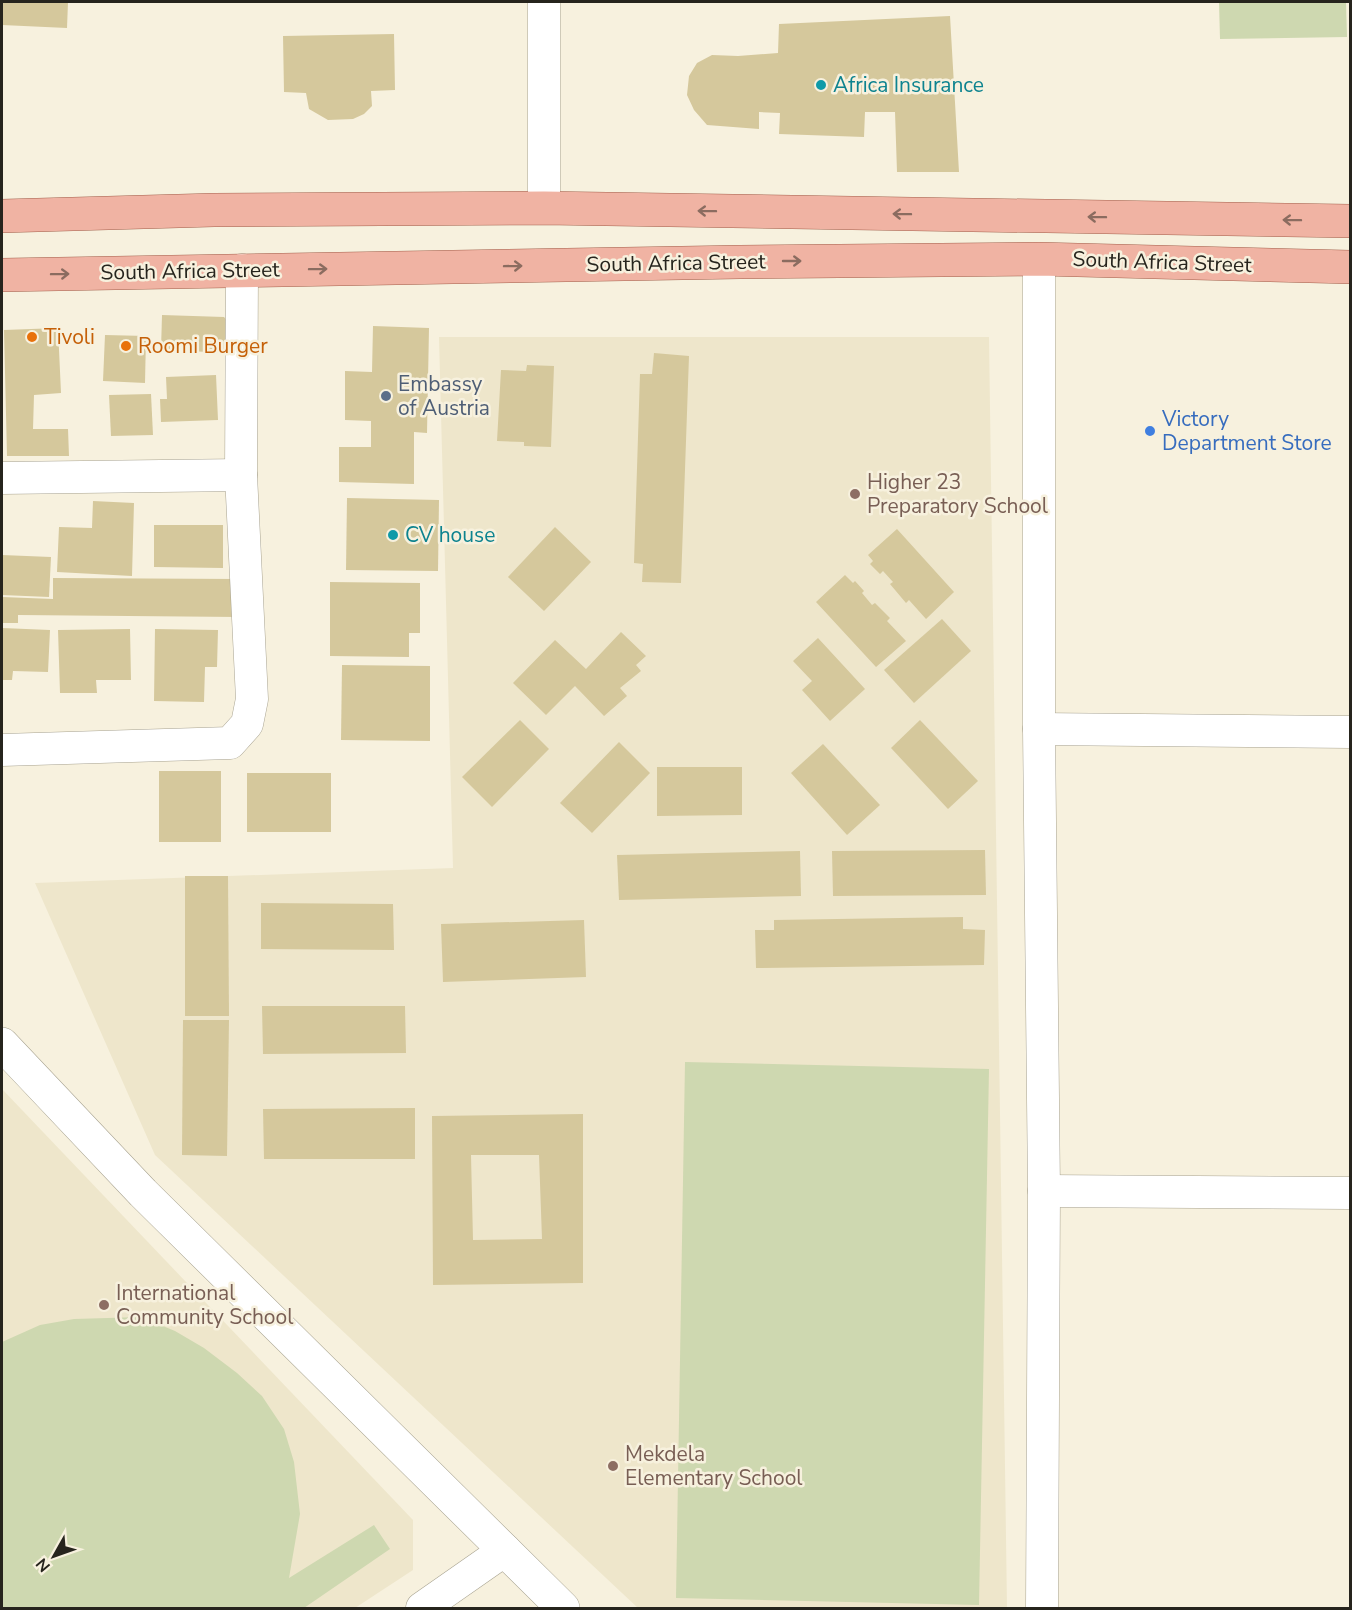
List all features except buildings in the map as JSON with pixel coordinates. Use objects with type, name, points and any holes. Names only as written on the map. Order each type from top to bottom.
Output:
[{"type":"main road","name":"South Africa Street","points":[[2,216],[214,210],[544,208],[1350,221]]},
{"type":"main road","name":"South Africa Street","points":[[2,275],[1039,259],[1350,267]]},
{"type":"street","points":[[544,2],[544,208]]},
{"type":"street","points":[[1039,259],[1039,729],[1044,1191],[1042,1608]]},
{"type":"street","points":[[2,750],[230,743],[247,724],[252,699],[241,475],[242,270]]},
{"type":"street","points":[[2,478],[241,475]]},
{"type":"street","points":[[1039,729],[1350,732]]},
{"type":"street","points":[[2,1044],[143,1193],[563,1608]]},
{"type":"street","points":[[1044,1191],[1350,1193]]},
{"type":"street","points":[[422,1608],[505,1550]]},
{"type":"shaded area","points":[[439,337],[989,337],[1007,1608],[638,1608],[155,1155],[35,883],[453,868]]},
{"type":"shaded area","name":"International Community School","points":[[2,1089],[413,1520],[413,1570],[355,1608],[2,1608]]},
{"type":"green space","points":[[1219,2],[1346,2],[1347,37],[1220,39]]},
{"type":"green space","points":[[685,1062],[989,1069],[979,1605],[676,1598]]},
{"type":"green space","name":"International Community School","points":[[141,1317],[175,1331],[204,1348],[237,1373],[262,1396],[284,1429],[294,1462],[300,1514],[289,1578],[374,1525],[390,1549],[304,1608],[2,1608],[2,1342],[40,1325],[74,1319]]},
{"type":"place","name":"Africa Insurance","points":[[821,85]]},
{"type":"place","name":"Tivoli","points":[[32,337]]},
{"type":"place","name":"Roomi Burger","points":[[126,346]]},
{"type":"place","name":"Embassy of Austria","points":[[386,396]]},
{"type":"place","name":"Victory Department Store","points":[[1150,431]]},
{"type":"place","name":"Higher 23 Preparatory School","points":[[855,494]]},
{"type":"place","name":"CV house","points":[[393,535]]},
{"type":"place","name":"International Community School","points":[[104,1305]]},
{"type":"place","name":"Mekdela Elementary School","points":[[613,1466]]}]
